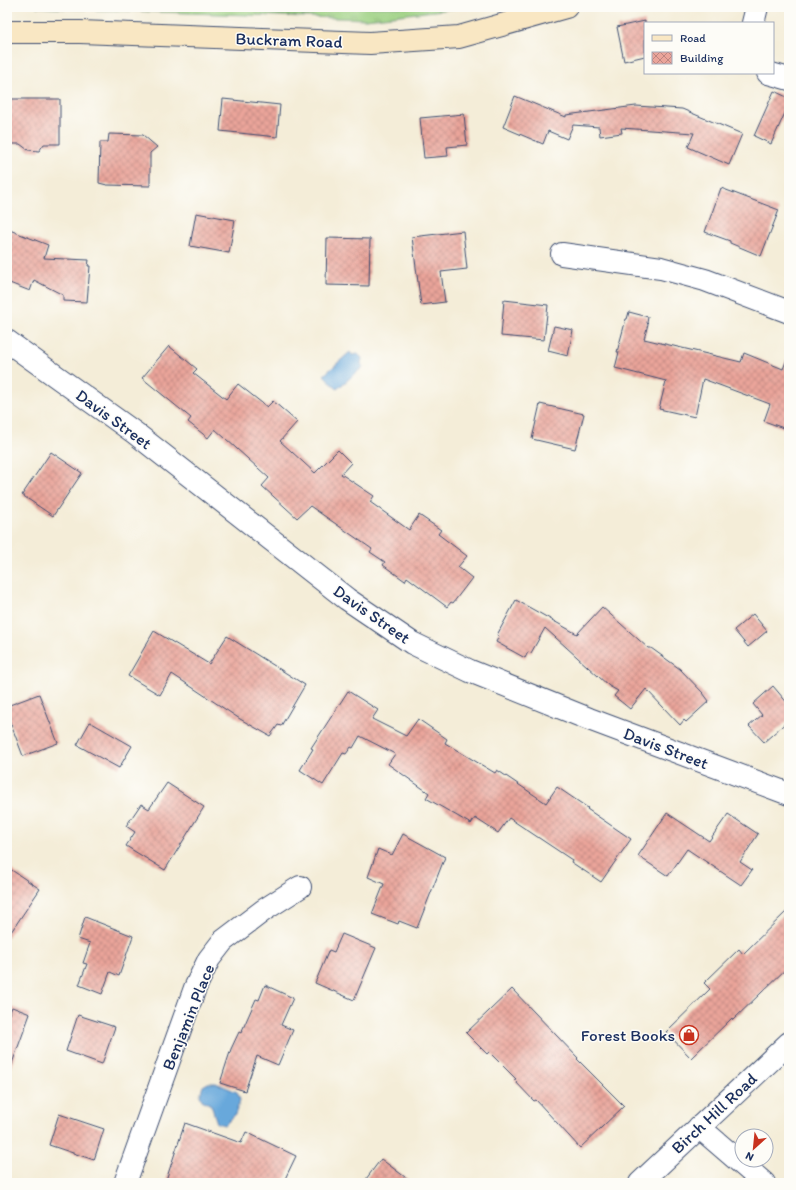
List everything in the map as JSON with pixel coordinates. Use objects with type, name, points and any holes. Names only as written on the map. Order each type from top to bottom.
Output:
[{"type":"main road","name":"Buckram Road","points":[[7,32],[80,32],[370,43],[459,37],[566,7]]},
{"type":"street","points":[[753,22],[757,7]]},
{"type":"street","points":[[771,74],[789,80]]},
{"type":"street","points":[[562,254],[661,268],[705,280],[789,312]]},
{"type":"street","name":"Davis Street","points":[[7,341],[135,433],[347,599],[412,643],[470,671],[589,719],[789,794]]},
{"type":"street","name":"Benjamin Place","points":[[125,1183],[196,988],[209,959],[224,941],[264,910],[300,887]]},
{"type":"street","name":"Birch Hill Road","points":[[640,1183],[789,1043]]},
{"type":"street","points":[[699,1127],[764,1183]]},
{"type":"green space","points":[[36,7],[468,7],[366,19]]},
{"type":"water","points":[[350,352],[352,355],[358,354],[362,358],[361,364],[363,367],[337,389],[324,375]]},
{"type":"water","points":[[208,1083],[216,1083],[237,1092],[240,1100],[235,1115],[224,1125],[217,1123],[211,1105],[202,1100],[200,1095],[203,1086]]},
{"type":"building","points":[[645,21],[644,56],[624,61],[617,27]]},
{"type":"building","points":[[774,91],[789,98],[789,104],[771,144],[754,136]]},
{"type":"building","points":[[515,96],[566,117],[566,115],[636,106],[682,109],[742,134],[729,165],[688,147],[694,133],[621,128],[622,133],[600,136],[599,127],[573,125],[567,139],[548,131],[543,144],[503,127]]},
{"type":"building","points":[[7,99],[60,99],[60,144],[44,144],[39,151],[28,150],[20,144],[7,144]]},
{"type":"building","points":[[223,99],[280,105],[277,137],[220,131]]},
{"type":"building","points":[[464,114],[467,145],[447,147],[448,156],[424,158],[420,118]]},
{"type":"building","points":[[109,134],[143,135],[157,147],[150,153],[150,186],[107,185],[99,183],[100,142],[108,142]]},
{"type":"building","points":[[721,188],[779,210],[761,256],[730,243],[730,241],[705,232]]},
{"type":"building","points":[[196,213],[235,220],[229,253],[190,246]]},
{"type":"building","points":[[7,229],[48,245],[44,258],[89,260],[88,266],[90,266],[87,302],[63,301],[63,295],[34,280],[30,291],[7,282]]},
{"type":"building","points":[[463,231],[467,269],[441,272],[445,302],[421,305],[412,237]]},
{"type":"building","points":[[327,238],[370,239],[369,286],[326,285]]},
{"type":"building","points":[[504,300],[548,305],[544,340],[501,336]]},
{"type":"building","points":[[629,312],[648,317],[648,324],[644,339],[741,362],[744,353],[783,369],[787,359],[789,359],[789,430],[764,421],[770,404],[703,379],[695,417],[659,409],[666,381],[615,368],[619,352],[617,352]]},
{"type":"building","points":[[554,326],[573,330],[568,356],[548,351]]},
{"type":"building","points":[[169,346],[197,369],[193,373],[226,399],[238,384],[267,407],[273,401],[297,422],[280,441],[315,473],[338,450],[351,463],[341,474],[374,496],[370,502],[409,530],[419,515],[441,530],[438,534],[467,556],[458,567],[472,578],[453,603],[451,602],[447,607],[407,577],[405,581],[383,565],[385,562],[370,552],[372,549],[310,506],[297,518],[262,486],[269,478],[215,429],[208,438],[188,422],[191,418],[142,378]]},
{"type":"building","points":[[540,404],[584,414],[575,449],[532,439]]},
{"type":"building","points":[[51,452],[82,473],[53,516],[22,495]]},
{"type":"building","points":[[516,600],[577,634],[602,607],[648,648],[651,648],[680,669],[709,701],[686,722],[684,720],[680,725],[646,689],[630,709],[614,696],[618,691],[609,686],[545,628],[531,653],[528,652],[525,658],[496,642],[499,636],[497,635]]},
{"type":"building","points":[[753,614],[767,631],[748,647],[734,630]]},
{"type":"building","points":[[154,631],[209,664],[227,636],[305,685],[281,726],[278,725],[270,736],[240,719],[172,674],[160,695],[128,676]]},
{"type":"building","points":[[773,686],[789,705],[789,720],[764,742],[749,726],[762,715],[753,704]]},
{"type":"building","points":[[348,691],[378,710],[372,719],[406,736],[418,719],[447,739],[445,743],[495,773],[497,770],[546,803],[557,787],[631,839],[601,882],[571,862],[572,860],[509,818],[498,833],[475,818],[471,824],[426,798],[429,793],[388,764],[395,754],[360,736],[353,748],[351,747],[346,754],[343,753],[323,785],[300,770],[313,749],[311,748]]},
{"type":"building","points":[[39,694],[58,743],[23,756],[7,714],[7,706]]},
{"type":"building","points":[[90,722],[132,746],[119,768],[77,745]]},
{"type":"building","points":[[167,783],[204,807],[165,870],[126,846],[135,832],[126,826],[141,804],[149,809]]},
{"type":"building","points":[[667,813],[709,841],[728,814],[758,834],[740,862],[752,870],[741,885],[687,849],[668,876],[638,856]]},
{"type":"building","points":[[403,834],[445,857],[417,928],[399,921],[398,924],[372,914],[384,884],[368,877],[378,849],[392,855]]},
{"type":"building","points":[[7,867],[40,889],[7,938]]},
{"type":"building","points":[[789,909],[789,966],[691,1058],[666,1032],[710,989],[704,983],[739,949],[743,954]]},
{"type":"building","points":[[85,917],[133,936],[119,976],[110,972],[102,994],[79,985],[87,964],[83,963],[90,943],[78,939]]},
{"type":"building","points":[[342,934],[376,948],[354,1000],[315,983],[329,950],[334,952]]},
{"type":"building","points":[[265,985],[293,998],[281,1025],[293,1030],[278,1065],[257,1056],[245,1091],[220,1083],[231,1049],[239,1032],[241,1033],[256,999],[259,1000]]},
{"type":"building","points":[[512,989],[578,1058],[577,1059],[624,1106],[580,1148],[536,1100],[534,1101],[514,1080],[516,1079],[489,1052],[487,1054],[466,1033]]},
{"type":"building","points":[[12,1007],[30,1014],[10,1069],[7,1068],[7,1020]]},
{"type":"building","points":[[78,1015],[115,1027],[102,1064],[66,1051]]},
{"type":"building","points":[[59,1114],[104,1129],[94,1160],[49,1145]]},
{"type":"building","points":[[185,1123],[241,1143],[246,1132],[296,1156],[283,1183],[165,1183]]},
{"type":"building","points":[[381,1159],[413,1183],[363,1183]]},
{"type":"place","name":"Forest Books","points":[[689,1035]]}]
